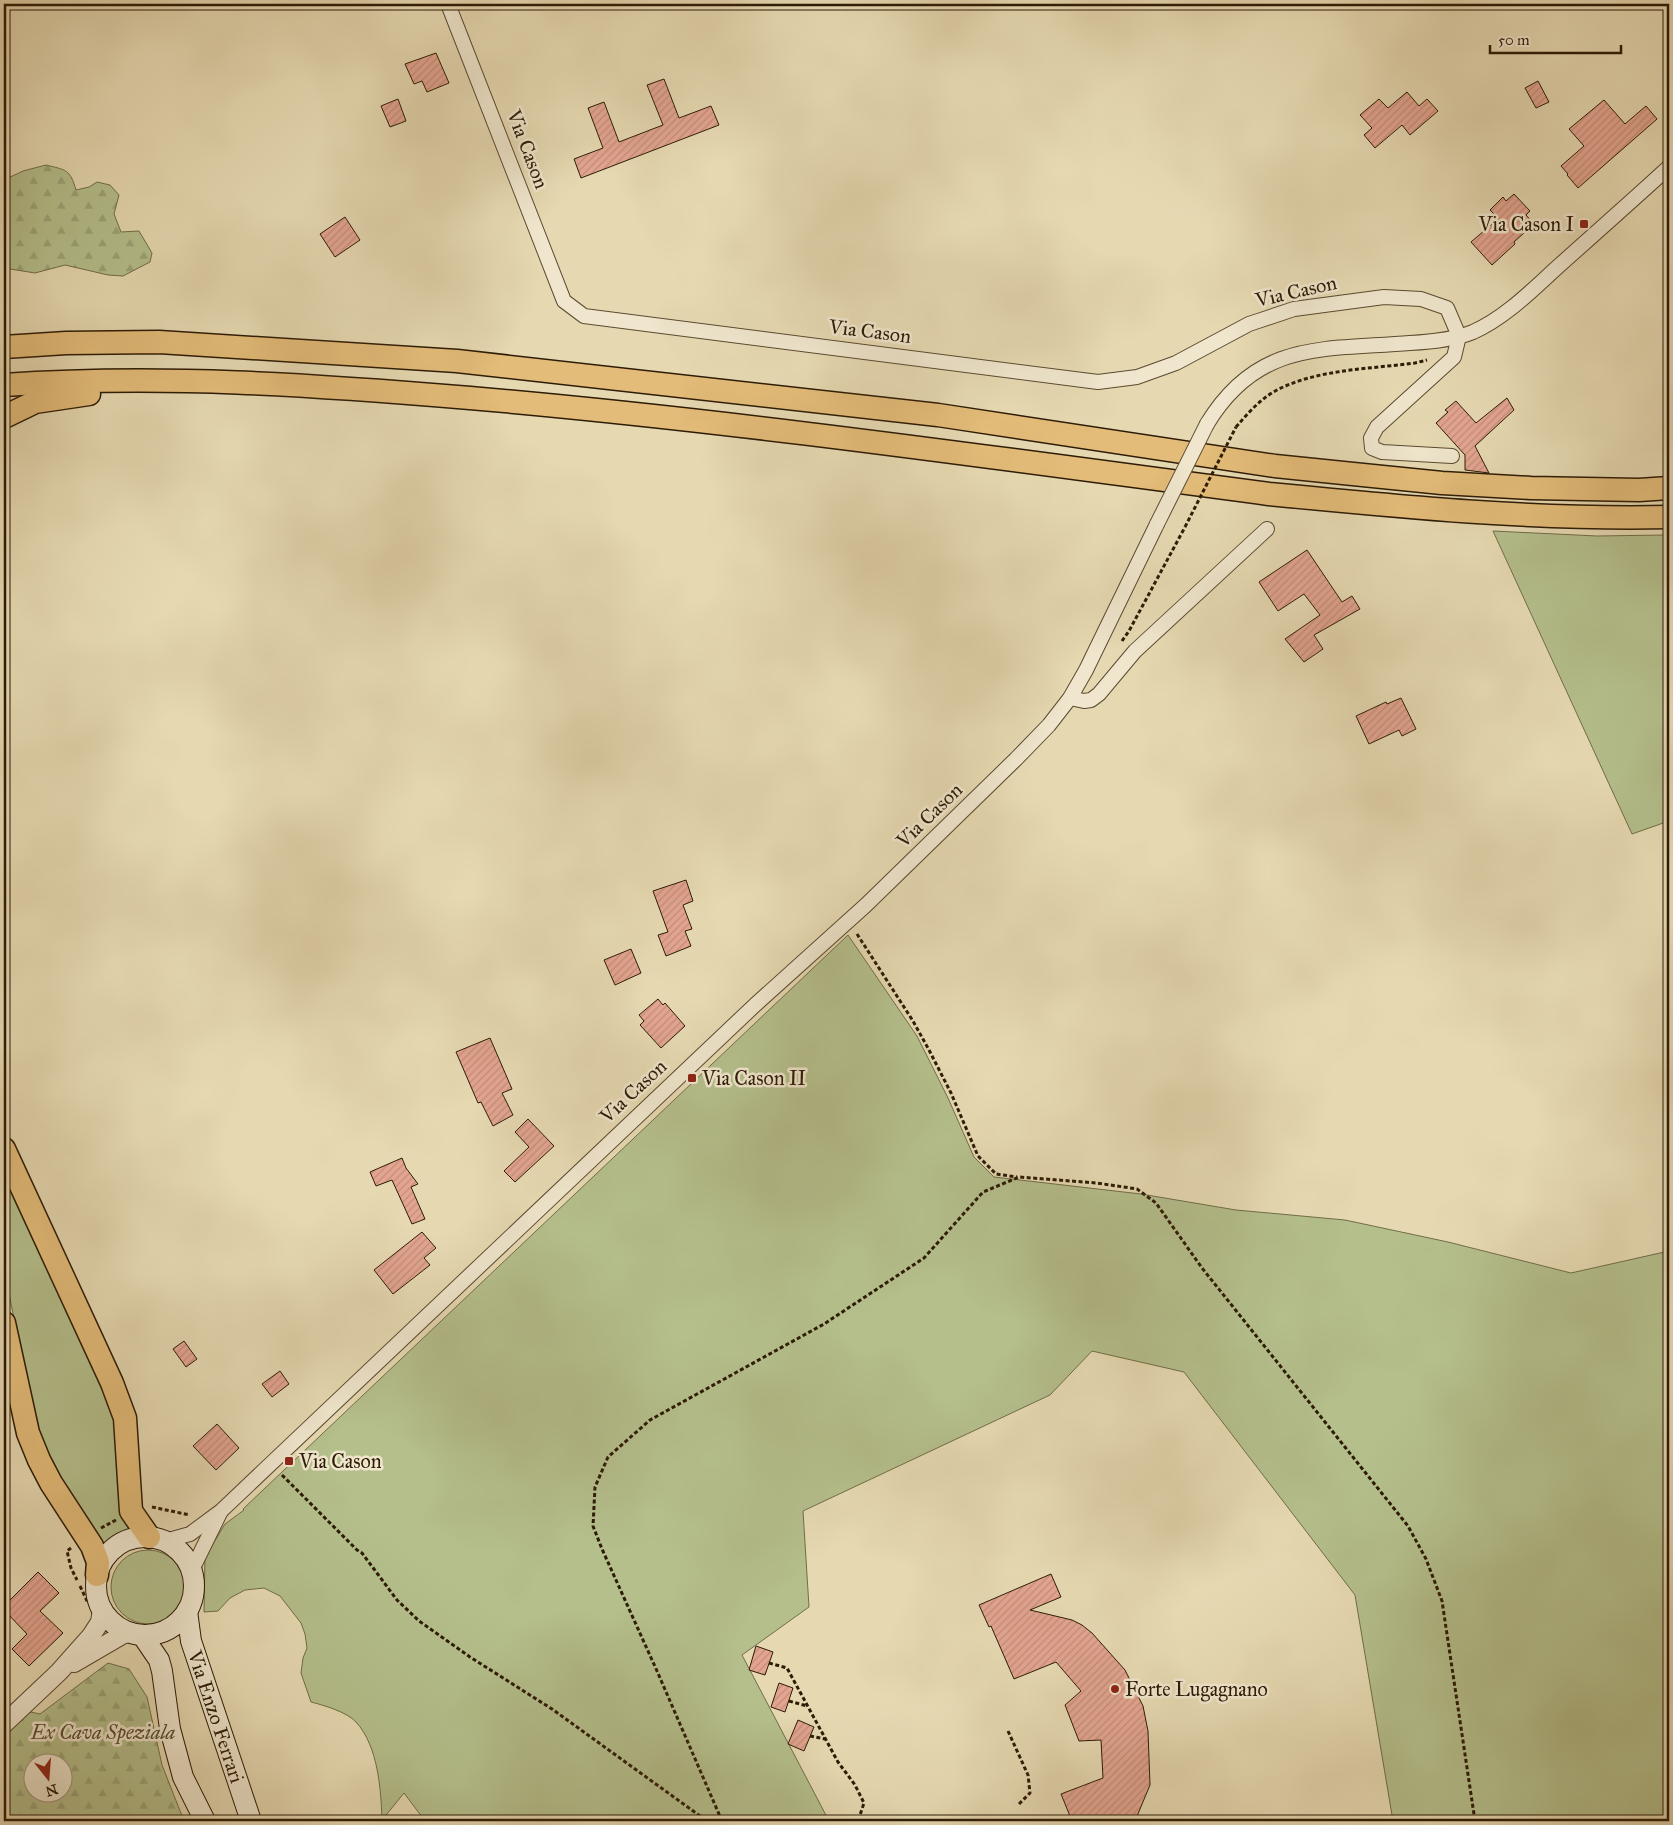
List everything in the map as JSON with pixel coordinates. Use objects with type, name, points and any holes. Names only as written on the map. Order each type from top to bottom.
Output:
[{"type":"highway","points":[[4,347],[66,343],[159,342],[457,361],[938,415],[1275,466],[1442,483],[1531,488],[1639,490],[1669,488]]},
{"type":"highway","points":[[4,385],[91,381],[202,382],[352,388],[544,405],[764,428],[1347,502],[1529,516],[1669,517]]},
{"type":"highway","points":[[4,417],[36,402],[55,398],[202,382]]},
{"type":"highway","points":[[4,1149],[112,1383],[124,1418],[131,1510],[157,1539]]},
{"type":"highway","points":[[4,1323],[28,1433],[51,1483],[92,1546],[98,1562],[97,1575]]},
{"type":"main road","points":[[132,1539],[157,1539],[182,1553],[192,1570],[193,1598],[187,1611],[179,1622],[155,1634],[136,1634],[114,1624],[95,1607],[97,1575],[104,1559],[116,1546],[132,1539]]},
{"type":"main road","name":"Via Enzo Ferrari","points":[[187,1611],[191,1641],[203,1681],[251,1821]]},
{"type":"main road","name":"Via Enzo Ferrari","points":[[136,1634],[159,1660],[170,1729],[184,1777],[205,1821]]},
{"type":"street","name":"Via Cason","points":[[448,4],[564,302],[584,316],[1098,382],[1137,377],[1176,363],[1249,324],[1294,309],[1348,301],[1384,298],[1422,299],[1447,308],[1459,336]]},
{"type":"street","name":"Via Cason","points":[[157,1539],[190,1534],[221,1511],[755,1005],[849,920],[1050,725],[1070,698],[1086,670],[1207,424],[1220,402],[1237,386],[1269,364],[1297,353],[1325,348],[1415,343],[1459,336],[1473,331],[1500,316],[1534,288],[1669,166]]},
{"type":"street","points":[[1452,456],[1382,452],[1372,448],[1371,438],[1377,426],[1454,357],[1459,336]]},
{"type":"street","points":[[1070,698],[1084,701],[1091,700],[1099,694],[1135,652],[1267,529]]},
{"type":"street","name":"Via Cason","points":[[192,1570],[221,1511]]},
{"type":"street","points":[[4,1724],[59,1672],[91,1636],[100,1622],[95,1607]]},
{"type":"street","points":[[59,1672],[122,1635],[136,1634]]},
{"type":"path","points":[[1184,527],[1236,427],[1251,409],[1278,389],[1317,375],[1415,363],[1430,359]]},
{"type":"path","points":[[849,920],[925,1042],[951,1093],[978,1156],[996,1174],[1097,1183],[1138,1189],[1156,1203],[1202,1268],[1408,1526],[1426,1559],[1442,1601],[1475,1821]]},
{"type":"path","points":[[722,1821],[593,1526],[595,1487],[608,1456],[650,1420],[824,1324],[924,1258],[983,1192],[1019,1177]]},
{"type":"path","points":[[270,1464],[356,1550],[362,1553],[397,1600],[419,1620],[470,1657],[552,1709],[707,1821]]},
{"type":"path","points":[[151,1506],[196,1517]]},
{"type":"path","points":[[94,1532],[118,1518]]},
{"type":"path","points":[[77,1544],[67,1551],[71,1568],[95,1607]]},
{"type":"path","points":[[769,1663],[787,1668],[838,1762],[855,1785],[864,1804],[859,1818]]},
{"type":"path","points":[[789,1701],[808,1707]]},
{"type":"path","points":[[1008,1731],[1028,1775],[1030,1793],[1019,1804]]},
{"type":"path","points":[[810,1736],[825,1739]]},
{"type":"path","points":[[851,1821],[859,1818],[870,1818],[877,1821]]},
{"type":"green space","points":[[46,165],[58,168],[69,174],[76,190],[89,187],[97,182],[110,185],[119,195],[114,214],[121,232],[139,231],[152,253],[150,262],[123,276],[108,275],[65,265],[35,273],[4,268],[4,180],[23,171]]},
{"type":"green space","points":[[1493,531],[1597,536],[1665,535],[1669,547],[1669,821],[1632,834]]},
{"type":"green space","points":[[848,935],[917,1036],[948,1098],[974,1157],[994,1177],[1141,1194],[1236,1210],[1345,1220],[1448,1242],[1571,1273],[1669,1251],[1669,1821],[1393,1821],[1355,1595],[1184,1372],[1092,1351],[1050,1395],[803,1511],[809,1607],[742,1655],[829,1821],[425,1821],[404,1793],[382,1820],[377,1768],[374,1755],[363,1732],[356,1722],[347,1715],[335,1709],[311,1702],[301,1673],[303,1658],[307,1648],[301,1623],[280,1596],[264,1588],[245,1590],[230,1598],[218,1611],[204,1612],[205,1557],[225,1524],[244,1510]]},
{"type":"green space","points":[[4,1167],[108,1394],[116,1422],[135,1530],[118,1537],[104,1547],[72,1504],[42,1443],[31,1400],[4,1270]]},
{"type":"green space","points":[[141,1550],[155,1550],[169,1556],[179,1566],[185,1580],[185,1594],[179,1608],[169,1618],[155,1624],[141,1624],[127,1618],[117,1608],[111,1594],[111,1580],[117,1566],[127,1556]]},
{"type":"green space","name":"Ex Cava Speziala","points":[[108,1663],[129,1669],[147,1697],[162,1765],[184,1821],[4,1821],[4,1733],[26,1711],[40,1714]]},
{"type":"building","points":[[436,53],[449,83],[427,92],[422,81],[414,84],[405,64]]},
{"type":"building","points":[[664,79],[679,118],[711,106],[719,125],[581,178],[574,159],[603,148],[588,108],[604,102],[619,142],[663,125],[647,85]]},
{"type":"building","points":[[1538,81],[1549,102],[1536,108],[1525,88]]},
{"type":"building","points":[[1407,92],[1419,106],[1427,99],[1438,111],[1410,135],[1402,125],[1375,148],[1364,135],[1372,128],[1360,115],[1379,99],[1388,108]]},
{"type":"building","points":[[398,99],[406,121],[390,127],[381,106]]},
{"type":"building","points":[[1604,100],[1625,124],[1646,106],[1657,119],[1578,188],[1561,166],[1584,146],[1569,129]]},
{"type":"building","points":[[1514,194],[1530,211],[1526,215],[1534,224],[1492,265],[1471,242],[1492,224],[1488,220],[1494,214],[1490,210],[1503,197],[1506,201]]},
{"type":"building","points":[[345,217],[360,240],[335,257],[320,234]]},
{"type":"building","points":[[1507,398],[1514,410],[1475,446],[1489,473],[1465,470],[1465,455],[1436,423],[1448,412],[1445,410],[1456,401],[1476,423]]},
{"type":"building","points":[[1307,550],[1342,602],[1352,596],[1360,609],[1314,635],[1323,649],[1304,662],[1285,639],[1320,615],[1304,594],[1278,611],[1259,582]]},
{"type":"building","points":[[1401,698],[1416,729],[1402,736],[1399,730],[1369,744],[1356,716],[1386,702],[1387,704]]},
{"type":"building","points":[[686,880],[693,901],[683,905],[692,929],[685,931],[691,946],[666,956],[658,935],[668,932],[653,891]]},
{"type":"building","points":[[631,949],[641,973],[615,985],[604,960]]},
{"type":"building","points":[[658,999],[663,1005],[665,1003],[685,1026],[661,1048],[640,1025],[644,1021],[639,1015]]},
{"type":"building","points":[[490,1038],[512,1089],[502,1093],[513,1115],[493,1126],[481,1102],[478,1103],[456,1052]]},
{"type":"building","points":[[528,1119],[554,1146],[515,1182],[504,1171],[529,1147],[515,1132]]},
{"type":"building","points":[[402,1158],[406,1168],[418,1184],[411,1187],[425,1219],[412,1224],[392,1180],[376,1186],[370,1172]]},
{"type":"building","points":[[422,1232],[436,1248],[424,1258],[430,1265],[393,1294],[374,1270]]},
{"type":"building","points":[[184,1341],[197,1359],[186,1367],[173,1349]]},
{"type":"building","points":[[280,1371],[289,1384],[272,1397],[262,1384]]},
{"type":"building","points":[[217,1424],[239,1448],[216,1470],[193,1446]]},
{"type":"building","points":[[38,1572],[59,1593],[40,1611],[63,1633],[29,1666],[12,1649],[27,1634],[4,1610],[4,1606]]},
{"type":"building","points":[[1051,1574],[1061,1597],[1030,1610],[1072,1620],[1092,1633],[1125,1670],[1143,1706],[1148,1731],[1150,1785],[1135,1821],[1072,1821],[1061,1794],[1103,1778],[1101,1740],[1079,1741],[1065,1705],[1081,1691],[1056,1662],[1014,1679],[991,1626],[989,1627],[979,1605]]},
{"type":"building","points":[[756,1646],[773,1652],[765,1675],[749,1670]]},
{"type":"building","points":[[779,1683],[793,1688],[785,1712],[771,1707]]},
{"type":"building","points":[[798,1720],[814,1727],[804,1751],[788,1744]]},
{"type":"place","name":"Via Cason I","points":[[1584,224]]},
{"type":"place","name":"Via Cason II","points":[[692,1078]]},
{"type":"place","name":"Via Cason","points":[[289,1461]]},
{"type":"place","name":"Forte Lugagnano","points":[[1115,1689]]}]
